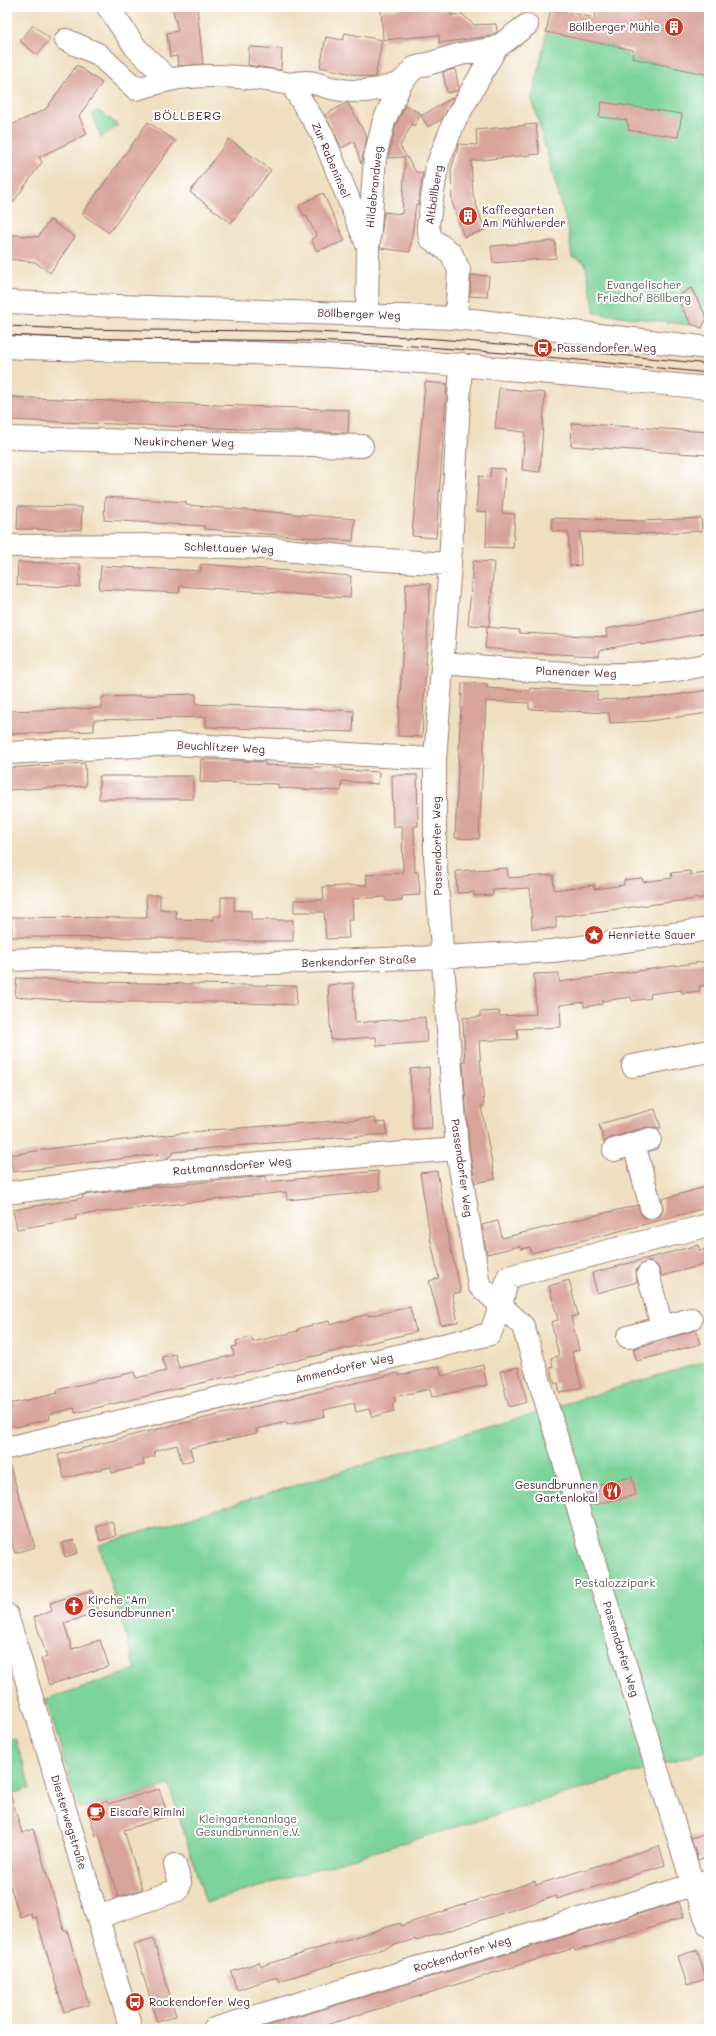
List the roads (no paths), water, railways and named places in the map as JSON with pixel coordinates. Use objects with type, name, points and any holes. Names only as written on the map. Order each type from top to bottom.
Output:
[{"type":"street","points":[[108,7],[136,48],[169,80]]},
{"type":"street","name":"Hildebrandweg","points":[[368,247],[375,157],[384,121],[400,83],[414,68],[461,54],[496,48],[527,25]]},
{"type":"street","points":[[66,40],[98,54],[136,89],[184,77],[258,78],[291,84],[308,80],[336,89],[370,92],[400,83]]},
{"type":"street","name":"Altböllberg","points":[[456,318],[459,270],[452,253],[430,238],[428,225],[429,218],[437,166],[451,130],[496,48]]},
{"type":"street","name":"Zur Rabeninsel","points":[[291,84],[322,134],[368,247],[367,314]]},
{"type":"street","name":"Böllberger Weg","points":[[7,302],[456,318],[709,348]]},
{"type":"street","points":[[7,348],[77,351],[279,354],[461,364],[709,388]]},
{"type":"street","name":"Passendorfer Weg","points":[[461,364],[450,564],[435,759],[435,856],[457,1149],[479,1285],[523,1326],[701,1882],[709,1926]]},
{"type":"street","name":"Neukirchener Weg","points":[[7,438],[362,446]]},
{"type":"street","name":"Schlettauer Weg","points":[[7,546],[143,545],[267,548],[369,559],[450,564]]},
{"type":"street","name":"Planenaer Weg","points":[[443,663],[589,675],[634,674],[709,664]]},
{"type":"street","name":"Beuchlitzer Weg","points":[[7,753],[176,744],[435,759]]},
{"type":"street","name":"Benkendorfer Straße","points":[[7,960],[38,959],[216,965],[442,957],[553,951],[709,930]]},
{"type":"street","points":[[633,1066],[709,1051]]},
{"type":"street","points":[[632,1144],[652,1212],[647,1269],[662,1327]]},
{"type":"street","name":"Rattmannsdorfer Weg","points":[[7,1193],[168,1171],[457,1149]]},
{"type":"street","name":"Ammendorfer Weg","points":[[7,1448],[490,1334],[501,1305],[508,1277],[709,1225]]},
{"type":"street","points":[[628,1336],[691,1319]]},
{"type":"street","name":"Diesterwegstraße","points":[[7,1615],[131,2029]]},
{"type":"street","points":[[98,1917],[178,1890],[180,1883],[175,1865]]},
{"type":"street","name":"Rockendorfer Weg","points":[[214,2029],[701,1882]]},
{"type":"tram line","points":[[7,326],[84,329],[276,331],[363,334],[512,345],[709,364]]},
{"type":"tram line","points":[[7,335],[159,340],[311,341],[361,343],[510,354],[709,373]]},
{"type":"place","name":"Böllberger Mühle","points":[[674,27]]},
{"type":"place","name":"Kaffeegarten Am Mühlwerder","points":[[468,216]]},
{"type":"place","name":"Passendorfer Weg","points":[[543,348]]},
{"type":"place","name":"Henriette Sauer","points":[[594,935]]},
{"type":"place","name":"Gesundbrunnen Gartenlokal","points":[[612,1491]]},
{"type":"place","name":"Kirche \"Am Gesundbrunnen\"","points":[[74,1606]]},
{"type":"place","name":"Eiscafe Rimini","points":[[96,1812]]},
{"type":"place","name":"Rockendorfer Weg","points":[[135,2002]]},
{"type":"district","name":"BÖLLBERG","points":[[188,116]]},
{"type":"park label","name":"Evangelischer Friedhof Böllberg","points":[[644,291]]},
{"type":"park label","name":"Pestalozzipark","points":[[615,1583]]},
{"type":"park label","name":"Kleingartenanlage Gesundbrunnen e.V.","points":[[248,1825]]}]
